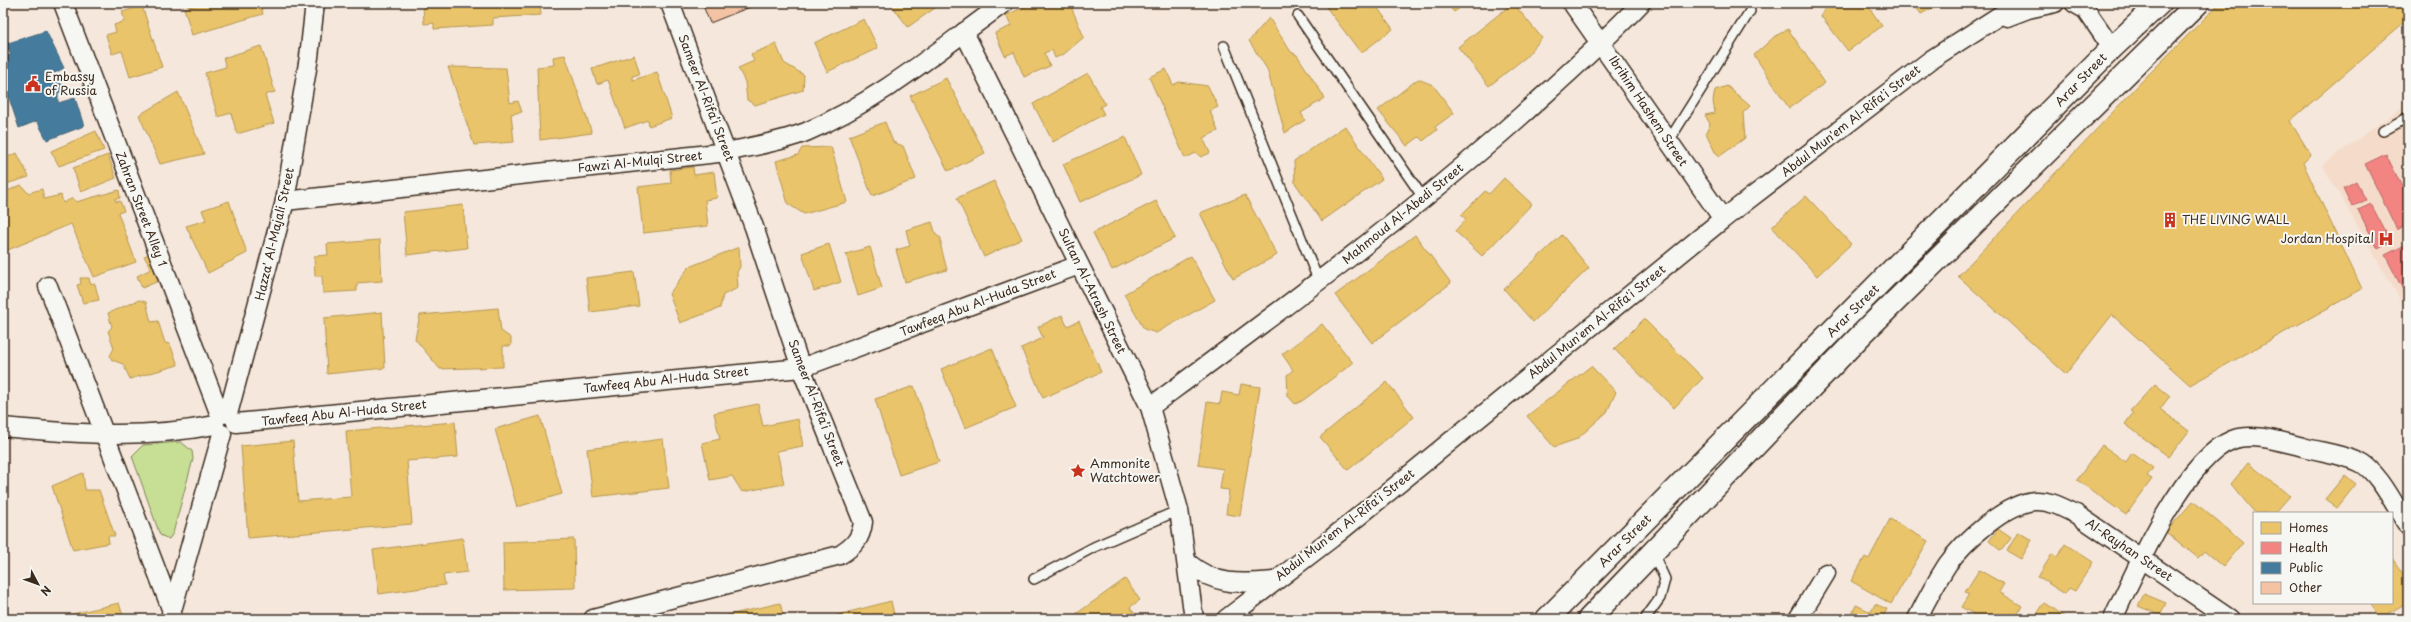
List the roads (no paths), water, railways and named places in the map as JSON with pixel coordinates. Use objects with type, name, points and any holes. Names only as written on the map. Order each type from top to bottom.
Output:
[{"type":"main road","name":"Arar Street","points":[[1547,619],[2112,48],[2160,3]]},
{"type":"main road","name":"Arar Street","points":[[1589,619],[1863,333],[2198,3]]},
{"type":"street","name":"Zahran Street Alley 1","points":[[62,3],[224,422]]},
{"type":"street","name":"Hazza' Al-Majali Street","points":[[171,615],[285,202],[309,57],[315,3]]},
{"type":"street","name":"Sameer Al-Rifa’i Street","points":[[593,619],[840,555],[851,548],[861,535],[863,522],[801,368],[727,152],[670,3]]},
{"type":"street","name":"Fawzi Al-Mulqi Street","points":[[285,202],[727,152],[773,142],[805,132],[871,100],[1004,3]]},
{"type":"street","name":"Ibrihim Hashem Street","points":[[1572,3],[1723,219]]},
{"type":"street","name":"Mahmoud Al-Abedi Street","points":[[1150,407],[1319,282],[1424,199],[1602,44],[1641,3]]},
{"type":"street","name":"Abdul Mun'em Al-Rifa'i Street","points":[[1226,619],[1332,538],[1723,219],[1932,58],[2019,3]]},
{"type":"street","name":"Abdul Mun'em Al-Rifa'i Street","points":[[1973,31],[2028,9],[2055,3]]},
{"type":"street","points":[[2074,3],[2086,10],[2112,48]]},
{"type":"street","name":"Sultan Al-Atrash Street","points":[[964,32],[1150,407],[1179,510],[1188,563],[1194,619]]},
{"type":"street","name":"Tawfeeq Abu Al-Huda Street","points":[[3,428],[106,435],[150,434],[224,422],[801,368],[1079,265]]},
{"type":"street","points":[[48,286],[72,352],[106,435],[171,615]]},
{"type":"street","points":[[2113,619],[2141,558],[2158,526],[2210,455],[2232,440],[2249,437],[2279,442],[2359,462],[2373,472],[2408,526]]},
{"type":"street","name":"Al-Rayhan Street","points":[[1918,619],[1948,564],[1984,528],[2004,512],[2020,504],[2036,501],[2055,504],[2076,514],[2230,619]]},
{"type":"street","points":[[1188,563],[1201,574],[1216,580],[1238,583],[1274,581]]},
{"type":"street","points":[[1798,619],[1826,573]]},
{"type":"lane","points":[[1668,142],[1750,11]]},
{"type":"lane","points":[[1298,16],[1424,199]]},
{"type":"lane","points":[[1224,46],[1319,282]]},
{"type":"lane","points":[[2383,131],[2408,117]]},
{"type":"lane","points":[[1034,579],[1094,547],[1179,510]]},
{"type":"lane","points":[[1645,619],[1660,598],[1665,579],[1652,552]]},
{"type":"place","name":"Embassy of Russia","points":[[33,84]]},
{"type":"place","name":"THE LIVING WALL","points":[[2170,220]]},
{"type":"place","name":"Jordan Hospital","points":[[2386,239]]},
{"type":"place","name":"Ammonite Watchtower","points":[[1078,471]]}]
